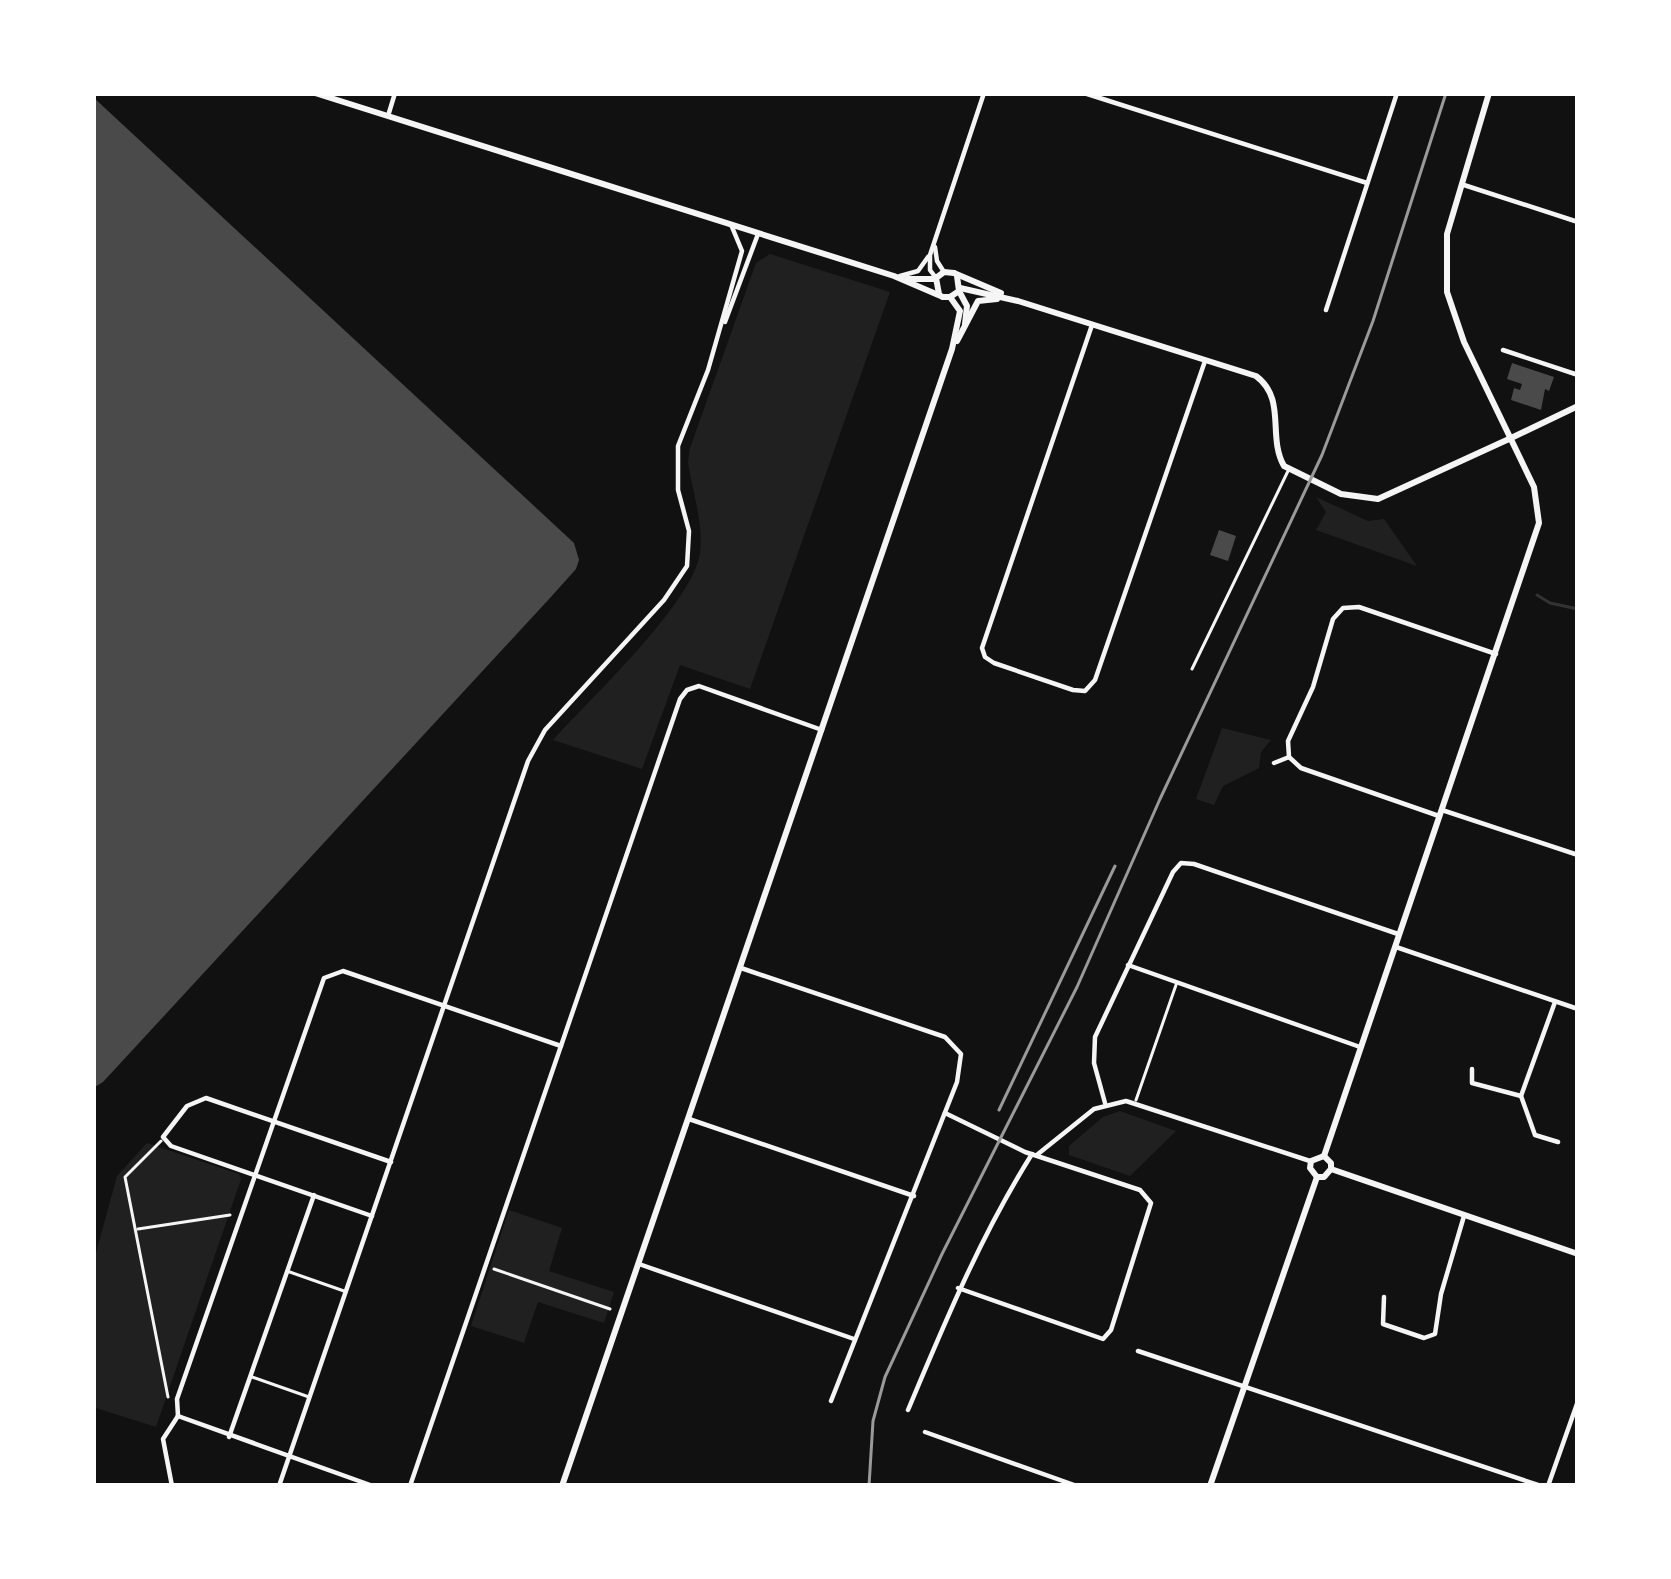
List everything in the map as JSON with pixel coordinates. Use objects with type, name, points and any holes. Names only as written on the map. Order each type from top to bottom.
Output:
[{"type":"main road","points":[[315,93],[894,276],[947,297]]},
{"type":"main road","points":[[1324,1156],[1537,535],[1540,512],[1534,487],[1454,320],[1447,292],[1447,234],[1489,93]]},
{"type":"main road","points":[[903,279],[954,273],[1018,301],[1256,376],[1268,387],[1276,408],[1281,461],[1289,470],[1341,494],[1378,499],[1578,406]]},
{"type":"main road","points":[[562,1486],[967,312],[954,273]]},
{"type":"main road","points":[[938,276],[935,290],[960,311],[952,349]]},
{"type":"main road","points":[[947,297],[960,290],[1018,301]]},
{"type":"main road","points":[[952,349],[981,299],[1018,301]]},
{"type":"main road","points":[[1317,1177],[1311,1161],[1324,1156]]},
{"type":"main road","points":[[1317,1177],[1331,1169],[1324,1156]]},
{"type":"main road","points":[[1331,1169],[1578,1254]]},
{"type":"main road","points":[[1210,1486],[1317,1177]]},
{"type":"street","points":[[388,116],[395,93]]},
{"type":"street","points":[[894,276],[918,271],[935,247],[984,93]]},
{"type":"street","points":[[1084,93],[1367,183]]},
{"type":"street","points":[[1326,310],[1397,93]]},
{"type":"street","points":[[1460,183],[1578,222]]},
{"type":"street","points":[[722,327],[742,250],[730,225]]},
{"type":"street","points":[[279,1486],[535,745],[664,600],[687,566],[689,531],[678,490],[677,446],[758,234]]},
{"type":"street","points":[[935,247],[938,276]]},
{"type":"street","points":[[930,255],[930,270],[938,276]]},
{"type":"street","points":[[1092,325],[982,648],[988,660],[1073,690],[1084,691],[1096,680],[1205,360]]},
{"type":"street","points":[[1503,350],[1578,375]]},
{"type":"street","points":[[1192,669],[1289,470]]},
{"type":"street","points":[[1496,654],[1359,608],[1343,608],[1333,620],[1313,687],[1288,741],[1289,757],[1300,768],[1578,855]]},
{"type":"street","points":[[410,1486],[680,700],[687,689],[699,686],[822,730]]},
{"type":"street","points":[[1274,763],[1289,757]]},
{"type":"street","points":[[1105,1103],[1093,1051],[1100,1025],[1175,868],[1190,862],[1400,935]]},
{"type":"street","points":[[1396,947],[1578,1010]]},
{"type":"street","points":[[1128,965],[1361,1047]]},
{"type":"street","points":[[741,968],[945,1037],[956,1045],[962,1060],[914,1196],[831,1401]]},
{"type":"street","points":[[172,1486],[164,1439],[178,1417],[177,1400],[320,986],[329,974],[343,971],[561,1046]]},
{"type":"street","points":[[1135,1102],[1176,983]]},
{"type":"street","points":[[1556,1002],[1522,1096],[1535,1135],[1558,1142]]},
{"type":"street","points":[[1472,1069],[1472,1084],[1522,1096]]},
{"type":"street","points":[[167,1397],[125,1178],[178,1117],[193,1102],[206,1098],[391,1162]]},
{"type":"street","points":[[908,1410],[958,1288],[1003,1201],[1035,1154],[1105,1103],[1135,1102],[1311,1161]]},
{"type":"street","points":[[945,1113],[1013,1146],[1140,1190],[1151,1203],[1111,1330],[1103,1339],[958,1288]]},
{"type":"street","points":[[689,1118],[914,1196]]},
{"type":"street","points":[[163,1139],[171,1146],[372,1216]]},
{"type":"street","points":[[229,1437],[314,1195]]},
{"type":"street","points":[[123,1210],[131,1209]]},
{"type":"street","points":[[135,1229],[230,1215]]},
{"type":"street","points":[[1384,1297],[1383,1324],[1424,1338],[1436,1334],[1441,1294],[1464,1216]]},
{"type":"street","points":[[639,1264],[854,1339]]},
{"type":"street","points":[[287,1271],[346,1292]]},
{"type":"street","points":[[1138,1351],[1545,1486],[1578,1401]]},
{"type":"street","points":[[250,1376],[309,1397]]},
{"type":"street","points":[[178,1417],[373,1486]]},
{"type":"street","points":[[926,1432],[1077,1486]]},
{"type":"path","points":[[494,1269],[610,1309]]},
{"type":"shaded area","points":[[770,254],[890,292],[750,689],[680,665],[642,769],[553,740],[660,623],[693,574],[701,542],[688,462],[690,448],[756,263]]},
{"type":"shaded area","points":[[1316,497],[1368,521],[1384,519],[1417,566],[1316,530],[1326,512]]},
{"type":"shaded area","points":[[1222,728],[1271,740],[1261,752],[1259,768],[1223,786],[1214,805],[1196,799]]},
{"type":"shaded area","points":[[1120,1111],[1176,1131],[1130,1176],[1069,1155],[1069,1146],[1103,1117]]},
{"type":"shaded area","points":[[147,1143],[239,1174],[241,1179],[156,1427],[93,1407],[93,1264],[117,1176]]},
{"type":"shaded area","points":[[509,1210],[562,1228],[549,1271],[614,1292],[604,1323],[538,1302],[524,1343],[471,1326]]},
{"type":"building","points":[[93,97],[574,543],[579,560],[550,598],[93,1088]]},
{"type":"building","points":[[1512,363],[1554,377],[1549,391],[1545,389],[1541,410],[1511,400],[1514,388],[1520,390],[1522,384],[1507,379]]},
{"type":"building","points":[[1219,530],[1236,536],[1228,561],[1210,555]]},
{"type":"waterway","points":[[1537,595],[1578,609]]},
{"type":"railway","points":[[869,1486],[873,1421],[885,1377],[1077,987],[1322,455],[1373,321],[1446,93]]},
{"type":"railway","points":[[999,1110],[1115,866]]}]
